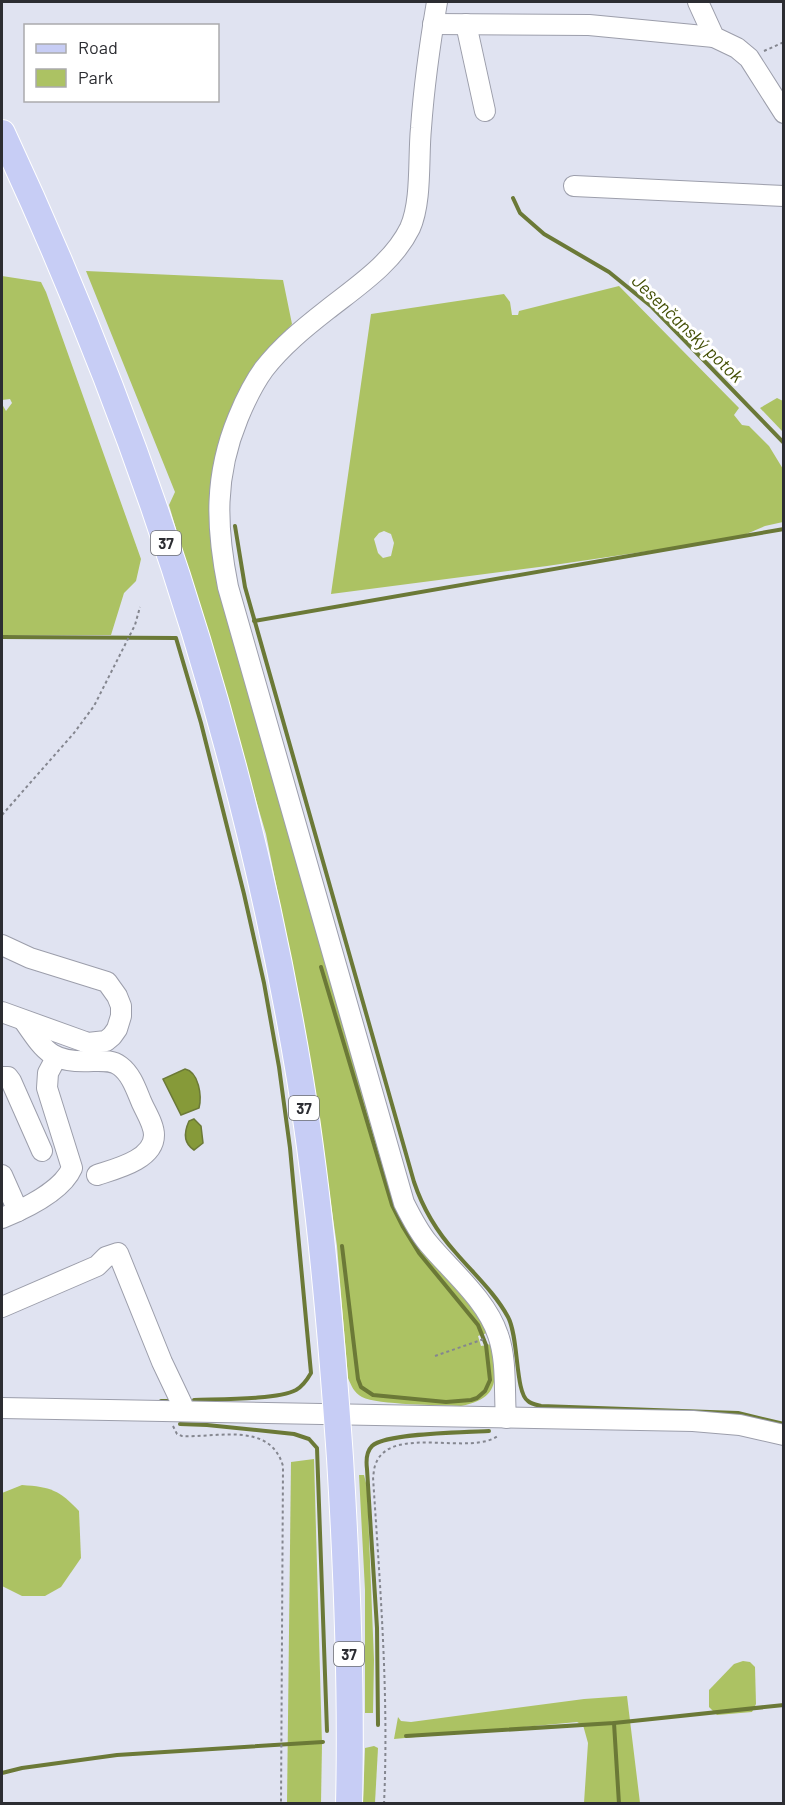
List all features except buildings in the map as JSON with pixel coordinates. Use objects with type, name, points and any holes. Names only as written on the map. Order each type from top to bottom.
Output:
[{"type":"main road","name":"37","points":[[2,133],[67,278],[133,448],[177,577],[216,706],[259,876],[296,1057],[312,1171],[337,1414],[350,1671],[349,1803]]},
{"type":"street","points":[[437,2],[421,128],[417,190],[411,226],[389,258],[289,340],[263,370],[247,397],[222,463],[219,526],[228,587],[402,1195],[415,1223],[427,1241],[478,1300],[498,1335],[503,1358],[506,1418]]},
{"type":"street","points":[[698,2],[714,36]]},
{"type":"street","points":[[433,24],[589,25],[714,36],[737,48],[749,58],[783,113]]},
{"type":"street","points":[[466,24],[485,111]]},
{"type":"street","points":[[574,186],[783,196]]},
{"type":"street","points":[[2,945],[30,958],[107,982],[121,1006],[121,1016],[117,1029],[106,1041],[88,1044],[2,1012]]},
{"type":"street","points":[[24,1021],[45,1050],[56,1058],[78,1062],[107,1061],[118,1064],[131,1079],[152,1126],[154,1136],[152,1143],[138,1159],[97,1175]]},
{"type":"street","points":[[2,1175],[10,1215],[59,1186],[68,1178],[72,1168],[47,1088],[48,1073],[56,1058]]},
{"type":"street","points":[[2,1077],[8,1077],[11,1081],[42,1151]]},
{"type":"street","points":[[2,1307],[97,1266],[106,1257],[118,1252],[162,1362],[182,1404],[177,1411]]},
{"type":"street","points":[[2,1408],[693,1421],[740,1425],[783,1435]]},
{"type":"path","points":[[749,58],[783,42]]},
{"type":"path","points":[[2,815],[74,733],[104,688],[135,625],[140,607]]},
{"type":"path","points":[[435,1356],[479,1341]]},
{"type":"path","points":[[177,1411],[173,1423],[177,1434],[188,1436],[238,1434],[262,1440],[277,1449],[283,1466],[281,1803]]},
{"type":"path","points":[[384,1803],[387,1722],[373,1477],[376,1463],[387,1450],[409,1444],[491,1441],[499,1436],[506,1418]]},
{"type":"green space","points":[[86,271],[283,280],[292,324],[255,369],[211,505],[390,1185],[458,1290],[484,1325],[487,1333],[478,1336],[481,1346],[491,1344],[495,1376],[493,1385],[490,1392],[474,1402],[461,1406],[370,1400],[362,1397],[353,1389],[348,1378],[337,1246],[319,1120],[299,999],[266,834],[169,505],[175,492]]},
{"type":"green space","points":[[2,276],[41,282],[46,292],[141,559],[136,581],[124,593],[111,635],[2,635],[2,404],[6,411],[12,403],[10,399],[2,400]]},
{"type":"green space","points":[[619,286],[739,408],[734,415],[742,425],[749,426],[769,446],[783,469],[783,522],[765,526],[744,535],[689,545],[331,594],[371,314],[504,294],[510,302],[512,315],[518,315],[519,311]],"holes":[[[384,531],[391,534],[394,543],[391,556],[383,558],[378,553],[374,539]]]},
{"type":"green space","points":[[777,398],[783,401],[783,432],[760,408]]},
{"type":"green space","points":[[314,1459],[322,1744],[321,1803],[287,1803],[291,1462]]},
{"type":"green space","points":[[359,1475],[364,1475],[367,1487],[374,1660],[373,1713],[365,1713],[365,1590]]},
{"type":"green space","points":[[22,1485],[54,1491],[66,1498],[79,1511],[81,1558],[61,1587],[45,1596],[22,1596],[2,1586],[2,1493]]},
{"type":"green space","points":[[743,1661],[750,1662],[755,1667],[756,1704],[752,1712],[717,1715],[709,1707],[709,1690],[734,1664]]},
{"type":"green space","points":[[627,1696],[640,1803],[584,1803],[588,1743],[583,1725],[577,1722],[394,1739],[398,1717],[401,1721],[411,1722],[584,1699]]},
{"type":"green space","points":[[374,1746],[378,1748],[375,1803],[363,1803],[365,1748]]},
{"type":"shaded area","points":[[185,1069],[190,1071],[196,1079],[200,1091],[200,1103],[199,1108],[181,1115],[163,1079]]},
{"type":"shaded area","points":[[194,1119],[201,1126],[203,1143],[194,1150],[186,1141],[185,1133],[189,1121]]},
{"type":"waterway","name":"Jesenčanský potok","points":[[513,198],[520,213],[544,234],[609,272],[652,307],[784,443]]},
{"type":"waterway","points":[[235,526],[245,587],[414,1182],[426,1211],[437,1228],[491,1292],[508,1317],[514,1337],[524,1396],[531,1403],[541,1406],[738,1413],[784,1424]]},
{"type":"waterway","points":[[254,621],[784,529]]},
{"type":"waterway","points":[[2,637],[176,638],[201,723],[244,894],[264,983],[279,1067],[290,1148],[311,1373],[301,1387],[275,1396],[194,1400]]},
{"type":"waterway","points":[[321,967],[392,1205],[419,1253],[478,1325],[486,1345],[490,1380],[485,1391],[471,1400],[446,1402],[373,1395],[361,1387],[358,1379],[342,1246]]},
{"type":"waterway","points":[[161,1401],[170,1401]]},
{"type":"waterway","points":[[180,1424],[294,1434],[309,1439],[317,1448],[327,1731]]},
{"type":"waterway","points":[[378,1725],[377,1628],[367,1463],[369,1451],[372,1446],[393,1438],[489,1431]]},
{"type":"waterway","points":[[406,1736],[614,1723],[784,1705]]},
{"type":"waterway","points":[[614,1723],[619,1804]]},
{"type":"waterway","points":[[2,1773],[22,1768],[117,1755],[323,1742]]}]
